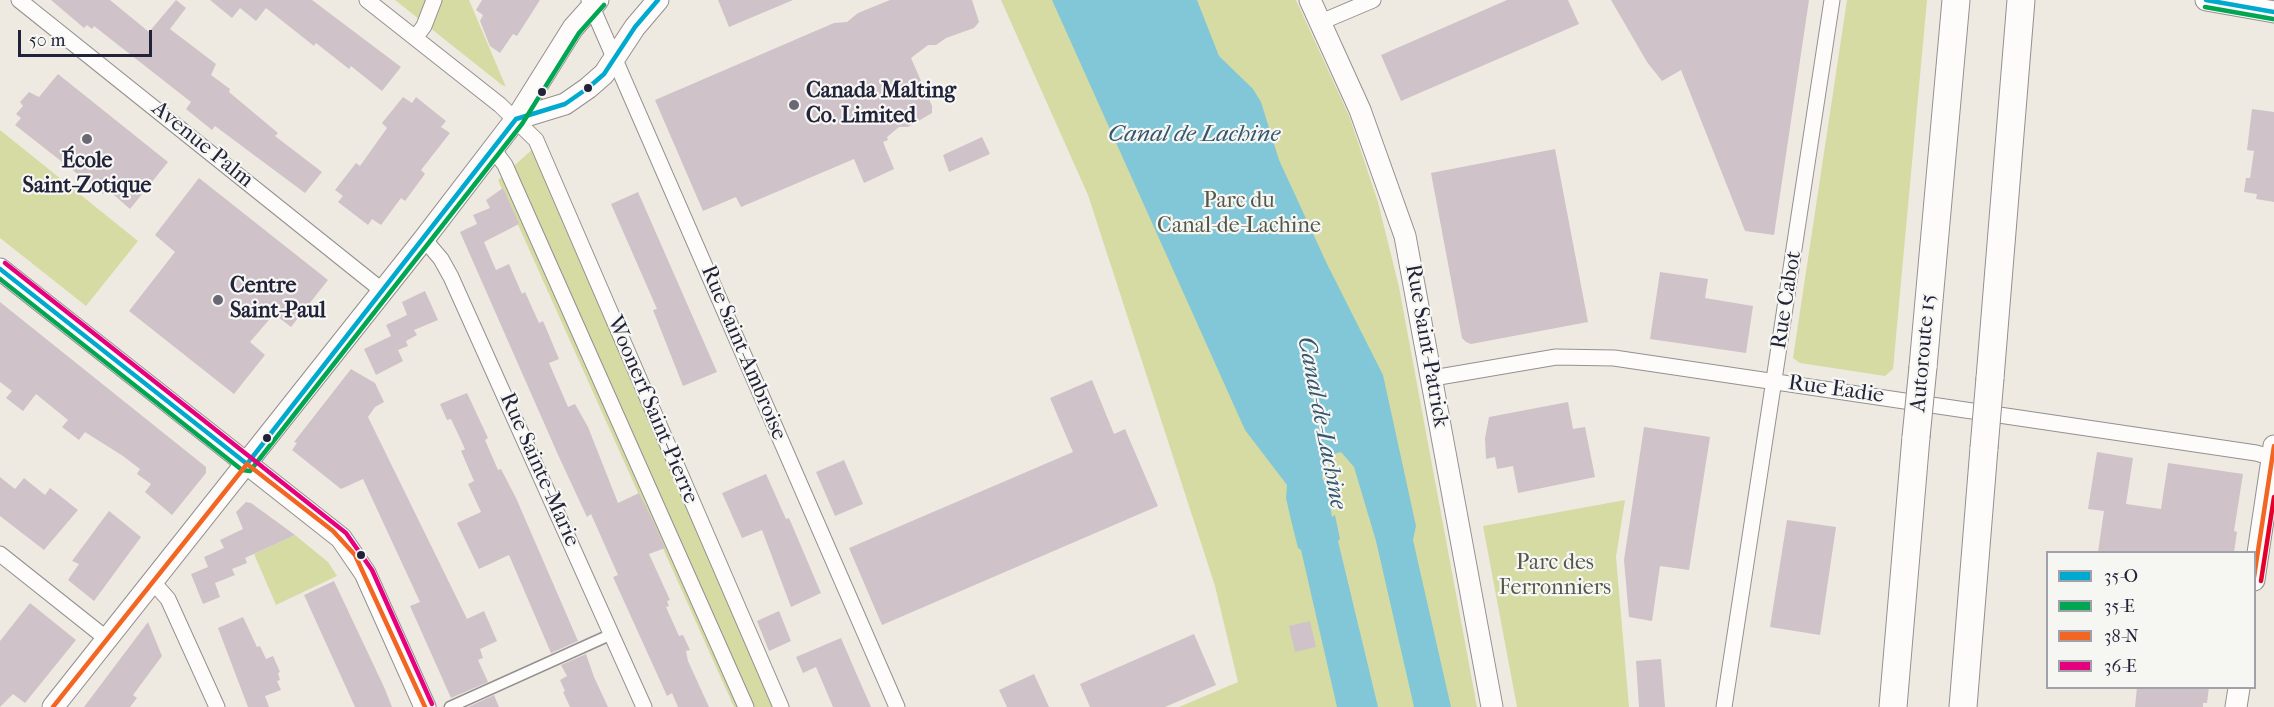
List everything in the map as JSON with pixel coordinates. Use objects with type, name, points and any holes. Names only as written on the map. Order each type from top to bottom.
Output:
[{"type":"highway","name":"Autoroute 15","points":[[1893,707],[1956,0]]},
{"type":"highway","points":[[1963,707],[2021,0]]},
{"type":"main road","points":[[516,119],[566,104],[604,74],[635,27],[658,0]]},
{"type":"main road","name":"Rue Saint-Patrick","points":[[1310,0],[1360,110],[1400,218],[1433,378],[1459,535],[1492,707]]},
{"type":"main road","points":[[2206,0],[2274,12]]},
{"type":"main road","points":[[53,707],[384,292],[516,119],[573,28],[593,2]]},
{"type":"main road","points":[[0,269],[333,531],[355,555],[425,707]]},
{"type":"main road","points":[[2256,567],[2273,454]]},
{"type":"main road","points":[[2236,707],[2238,689]]},
{"type":"street","name":"Avenue Palm","points":[[19,0],[384,292]]},
{"type":"street","name":"Woonerf Saint-Pierre","points":[[367,0],[516,119],[536,140],[781,707]]},
{"type":"street","points":[[415,38],[424,26],[434,0]]},
{"type":"street","points":[[1321,22],[1373,0]]},
{"type":"street","name":"Rue Cabot","points":[[1724,707],[1832,0]]},
{"type":"street","name":"Rue Saint-Ambroise","points":[[593,2],[615,58],[897,707]]},
{"type":"street","name":"Woonerf Saint-Pierre","points":[[493,149],[505,165],[746,707]]},
{"type":"street","name":"Rue Sainte-Marie","points":[[424,239],[441,259],[451,277],[644,707]]},
{"type":"street","name":"Rue Eadie","points":[[1433,378],[1570,356],[1637,361],[2273,454]]},
{"type":"street","points":[[0,554],[107,639]]},
{"type":"street","points":[[153,582],[168,599],[217,707]]},
{"type":"street","points":[[450,707],[612,634]]},
{"type":"green space","points":[[395,0],[469,0],[506,87],[502,85]]},
{"type":"green space","name":"Parc du Canal-de-Lachine","points":[[1001,0],[1296,0],[1350,118],[1378,202],[1399,287],[1477,707],[1179,707],[1238,682],[1215,586],[1088,195]]},
{"type":"green space","points":[[1847,0],[1927,0],[1893,369],[1885,376],[1800,363],[1793,358]]},
{"type":"green space","points":[[0,130],[138,241],[86,306],[0,238]]},
{"type":"green space","points":[[544,139],[790,707],[734,707],[498,180]]},
{"type":"green space","name":"Parc des Ferronniers","points":[[1625,500],[1616,557],[1629,707],[1517,707],[1483,526]]},
{"type":"green space","points":[[295,535],[328,562],[337,576],[276,605],[254,554]]},
{"type":"water","name":"Canal de Lachine","points":[[1052,0],[1197,0],[1219,56],[1253,89],[1261,102],[1279,160],[1327,264],[1383,375],[1416,526],[1413,540],[1451,707],[1414,707],[1376,541],[1354,467],[1341,452],[1327,456],[1322,478],[1327,487],[1332,517],[1335,515],[1340,539],[1338,541],[1378,707],[1337,707],[1301,550],[1298,548],[1286,498],[1287,485],[1245,430]]},
{"type":"building","points":[[51,0],[110,0],[149,32],[176,0],[186,8],[170,29],[216,64],[211,75],[230,89],[229,92],[278,133],[275,136],[322,172],[305,193],[215,126],[212,130],[186,109],[191,102],[94,26],[92,29],[87,25],[84,28]]},
{"type":"building","points":[[210,0],[312,0],[401,67],[382,91],[351,66],[349,69],[316,43],[314,46],[266,8],[256,21],[240,8],[232,18]]},
{"type":"building","points":[[482,0],[540,0],[517,36],[513,34],[500,53],[490,46],[480,21],[483,15],[476,10]]},
{"type":"building","points":[[718,0],[793,0],[729,27]]},
{"type":"building","name":"Canada Malting Co. Limited","points":[[890,0],[972,0],[979,22],[974,28],[946,38],[936,45],[928,45],[911,58],[932,106],[932,113],[908,127],[899,127],[887,137],[888,140],[883,142],[894,169],[864,183],[854,159],[741,207],[736,197],[703,211],[655,100],[834,23],[847,22],[858,13]]},
{"type":"building","points":[[1507,0],[1568,0],[1579,24],[1401,101],[1381,55]]},
{"type":"building","points":[[1611,0],[1809,0],[1774,235],[1745,231],[1681,70],[1662,81],[1647,62]]},
{"type":"building","points":[[58,74],[168,162],[130,209],[107,189],[103,194],[15,125],[21,118],[16,114],[23,106],[20,102],[29,92],[39,97]]},
{"type":"building","points":[[403,97],[412,103],[416,97],[446,121],[441,127],[450,133],[421,170],[425,174],[405,201],[401,198],[381,225],[372,219],[368,225],[338,202],[343,196],[335,190],[356,163],[360,166],[387,128],[382,123]]},
{"type":"building","points":[[2252,109],[2274,112],[2274,202],[2256,199],[2257,194],[2244,192],[2246,178],[2250,178],[2254,151],[2247,150]]},
{"type":"building","points":[[982,137],[990,154],[949,172],[943,155]]},
{"type":"building","points":[[1555,149],[1588,322],[1471,344],[1466,342],[1462,338],[1431,173]]},
{"type":"building","name":"Centre Saint-Paul","points":[[199,178],[328,280],[291,327],[274,314],[250,342],[265,355],[234,394],[129,311],[175,252],[155,235]]},
{"type":"building","points":[[503,188],[519,224],[484,242],[496,270],[509,264],[522,294],[525,292],[539,323],[543,321],[559,359],[549,363],[568,407],[575,404],[588,427],[618,503],[639,493],[654,523],[665,548],[649,554],[670,600],[667,601],[669,606],[666,607],[679,636],[683,635],[690,650],[686,651],[688,661],[709,707],[678,707],[672,693],[667,696],[613,577],[618,575],[591,514],[587,517],[559,457],[460,232],[477,224],[473,215],[490,208],[486,200]]},
{"type":"building","points":[[638,192],[717,372],[683,386],[653,310],[657,309],[611,204]]},
{"type":"building","points":[[1660,272],[1708,279],[1705,298],[1753,306],[1746,353],[1650,339]]},
{"type":"building","points":[[425,291],[438,320],[414,330],[417,335],[406,341],[408,346],[398,350],[403,361],[376,375],[364,349],[391,336],[386,325],[407,315],[402,302]]},
{"type":"building","points":[[0,302],[206,467],[206,473],[172,515],[145,492],[151,484],[137,474],[140,469],[85,432],[79,440],[62,427],[68,420],[36,394],[23,411],[6,398],[12,391],[0,382]]},
{"type":"building","points":[[351,369],[375,383],[384,402],[375,407],[368,417],[467,619],[484,611],[497,641],[480,649],[483,658],[478,660],[488,682],[451,698],[410,606],[420,602],[363,479],[341,489],[292,450],[297,443],[294,442]]},
{"type":"building","points":[[1092,380],[1114,434],[1125,429],[1158,506],[882,625],[849,548],[1073,452],[1050,398]]},
{"type":"building","points":[[467,393],[488,438],[485,440],[498,470],[501,469],[516,498],[578,641],[551,653],[509,555],[479,569],[457,523],[481,512],[468,484],[474,481],[461,451],[465,449],[451,419],[447,420],[440,404]]},
{"type":"building","points":[[1568,402],[1573,429],[1585,427],[1595,477],[1518,493],[1513,466],[1497,469],[1495,457],[1486,459],[1485,438],[1489,417]]},
{"type":"building","points":[[1644,427],[1710,437],[1689,570],[1660,566],[1652,621],[1629,617],[1624,560]]},
{"type":"building","points":[[2097,452],[2133,458],[2126,504],[2161,509],[2168,463],[2243,474],[2234,531],[2237,532],[2234,551],[2098,551],[2104,511],[2088,509]]},
{"type":"building","points":[[844,460],[863,504],[835,516],[816,472]]},
{"type":"building","points":[[766,474],[786,519],[789,518],[821,593],[791,607],[762,530],[742,538],[722,493]]},
{"type":"building","points":[[0,477],[15,489],[24,478],[45,495],[50,488],[78,510],[44,550],[0,516]]},
{"type":"building","points":[[246,502],[251,503],[295,535],[245,558],[247,563],[232,569],[235,575],[215,583],[220,597],[203,604],[191,574],[208,567],[204,557],[224,548],[220,540],[243,529],[236,512]]},
{"type":"building","points":[[109,511],[141,537],[94,601],[68,580],[79,564],[72,561]]},
{"type":"building","points":[[1787,520],[1836,527],[1820,635],[1770,627]]},
{"type":"building","points":[[334,581],[392,707],[355,707],[304,595]]},
{"type":"building","points":[[30,603],[76,640],[25,703],[13,694],[0,707],[0,641]]},
{"type":"building","points":[[779,611],[791,641],[769,651],[757,621]]},
{"type":"building","points":[[243,617],[257,647],[260,646],[266,659],[273,656],[280,672],[278,673],[280,680],[277,681],[281,690],[265,696],[269,707],[248,707],[218,628]]},
{"type":"building","points":[[1310,621],[1316,647],[1295,652],[1289,626]]},
{"type":"building","points":[[148,622],[162,656],[133,695],[137,698],[130,707],[84,707]]},
{"type":"building","points":[[1194,634],[1216,685],[1165,707],[1090,707],[1080,684]]},
{"type":"building","points":[[841,638],[871,707],[833,707],[816,667],[803,673],[796,657]]},
{"type":"building","points":[[586,654],[608,707],[570,707],[563,692],[565,691],[560,680],[567,676],[561,665]]},
{"type":"building","points":[[1661,659],[1665,707],[1639,707],[1636,661]]},
{"type":"building","points":[[1034,674],[1049,707],[1007,707],[999,690]]},
{"type":"building","points":[[2137,689],[2209,689],[2207,703],[2203,703],[2203,707],[2135,707]]},
{"type":"building","points":[[494,695],[499,707],[468,707]]},
{"type":"transit line","name":"35-O","points":[[0,269],[247,464],[516,119],[565,104],[588,88],[604,74],[635,27],[658,0]]},
{"type":"transit line","name":"35-O","points":[[2206,0],[2274,12]]},
{"type":"transit line","name":"35-E","points":[[0,279],[242,470],[250,471],[522,124],[579,33],[604,5]]},
{"type":"transit line","name":"35-E","points":[[2205,7],[2273,19]]},
{"type":"transit line","name":"36-E","points":[[5,263],[346,533],[372,570],[432,704]]},
{"type":"transit line","name":"38-N","points":[[2256,564],[2274,446]]},
{"type":"transit line","name":"38-N","points":[[53,707],[247,464],[333,531],[355,555],[425,707]]},
{"type":"transit line","points":[[2261,581],[2274,497]]},
{"type":"place","name":"Canada Malting Co. Limited","points":[[794,105]]},
{"type":"place","name":"École Saint-Zotique","points":[[87,139]]},
{"type":"place","name":"Centre Saint-Paul","points":[[218,300]]},
{"type":"water label","name":"Canal-de-Lachine","points":[[1321,423]]}]
